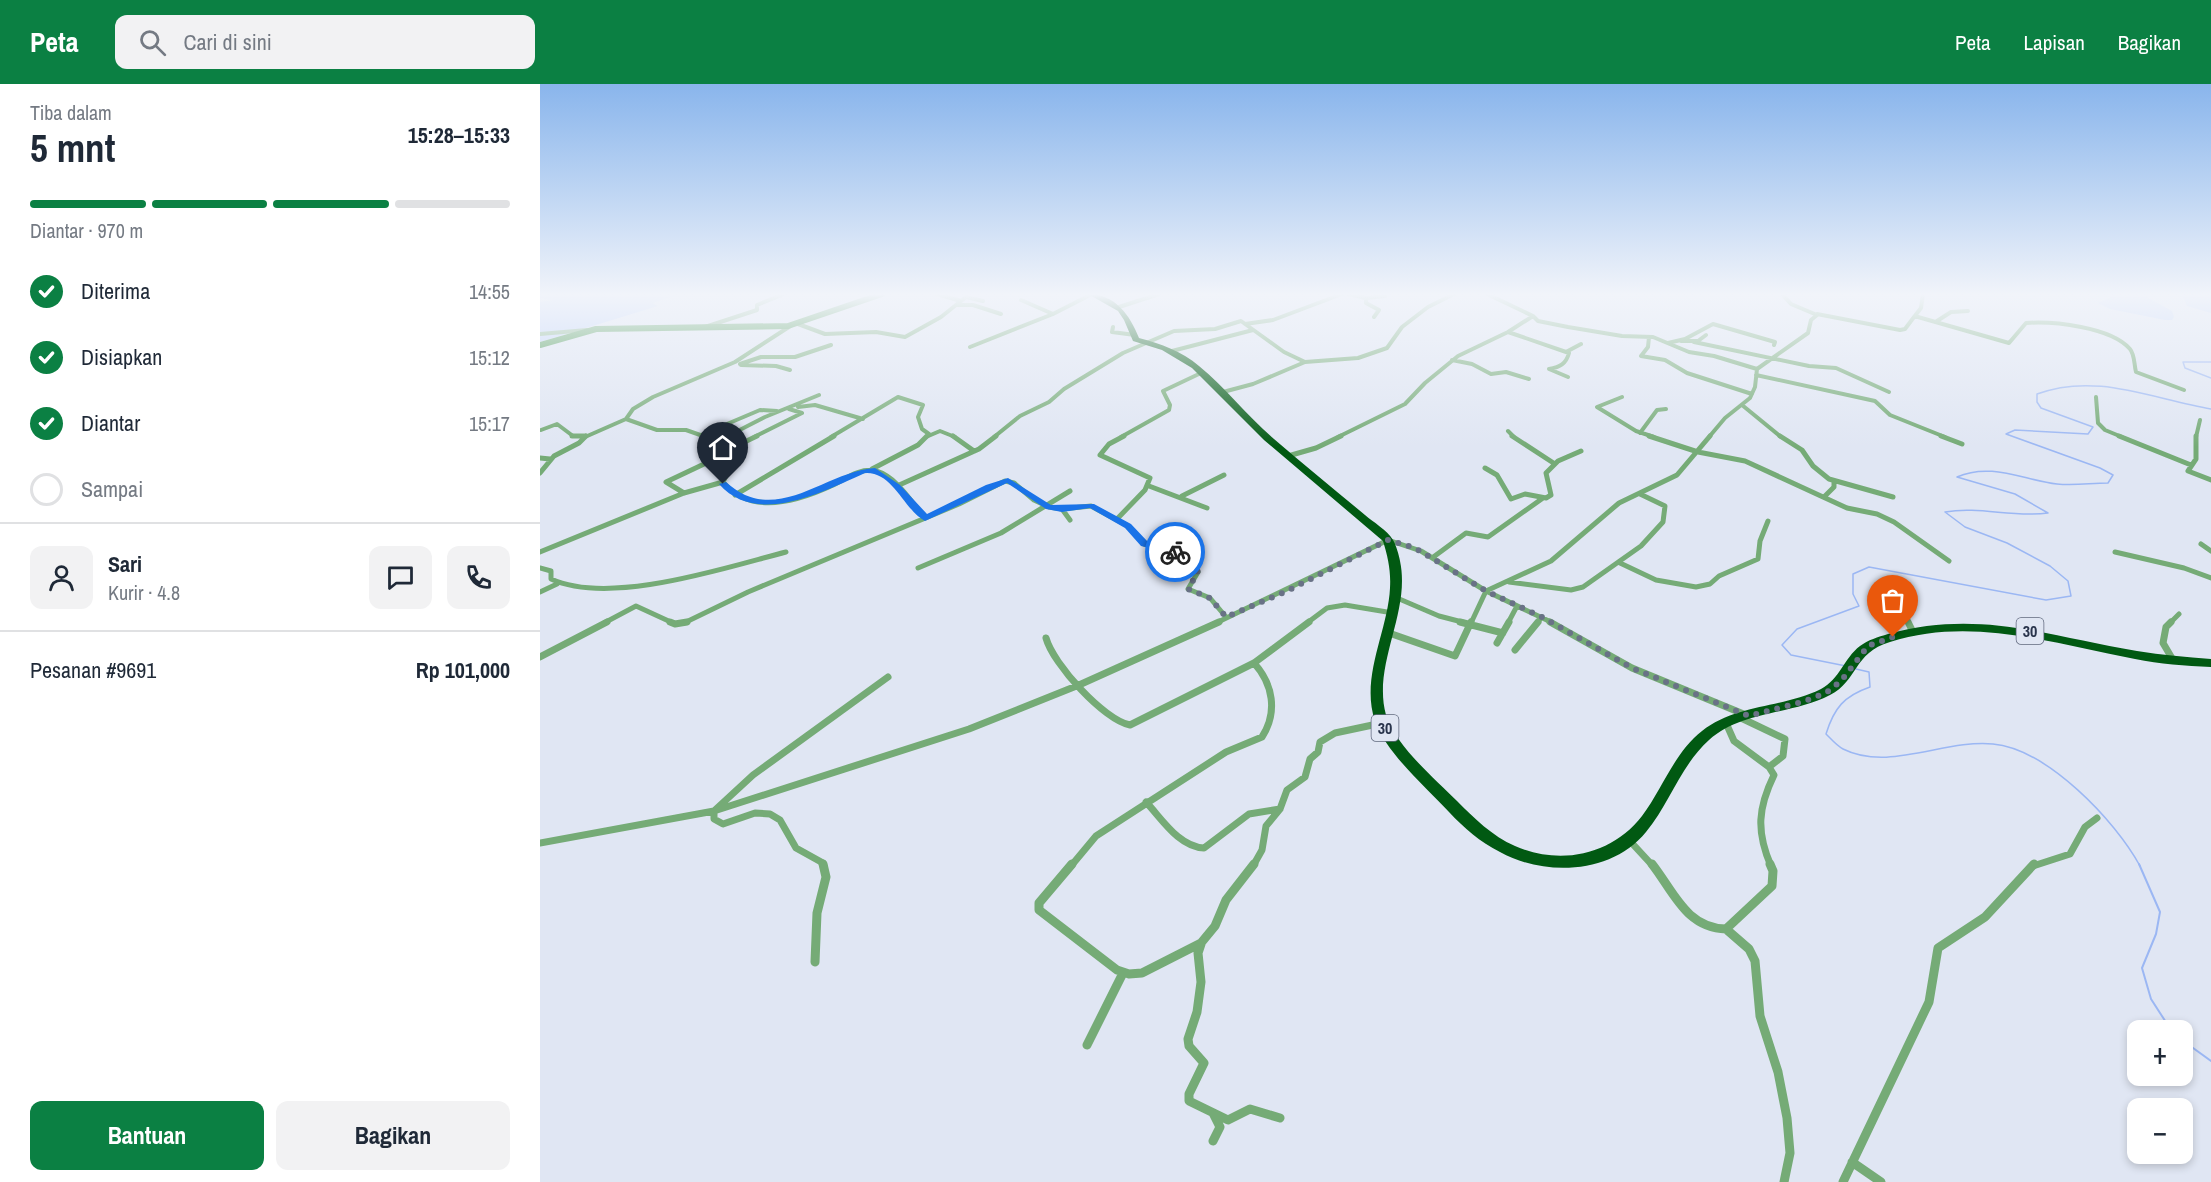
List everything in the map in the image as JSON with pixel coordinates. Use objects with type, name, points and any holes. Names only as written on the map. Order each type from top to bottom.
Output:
[{"type":"highway","points":[[1157,345],[1172,351],[1201,373],[1288,456],[1388,540]]},
{"type":"highway","name":"30","points":[[1388,540],[1393,552],[1397,598],[1376,693],[1382,723],[1417,769],[1455,811],[1489,840],[1510,852],[1541,859],[1579,860],[1612,851],[1629,840],[1700,740],[1726,723],[1821,695],[1836,686],[1868,646],[1913,632],[1965,627],[2025,631],[2172,660],[2211,663]]},
{"type":"street","points":[[738,363],[765,345]]},
{"type":"street","points":[[541,430],[557,424],[573,436],[585,436],[626,418],[629,412],[647,400],[738,363],[761,357],[795,357],[830,345]]},
{"type":"street","points":[[970,347],[974,345]]},
{"type":"street","points":[[897,486],[974,452],[1024,414],[1049,402],[1068,386],[1089,376],[1131,345]]},
{"type":"street","points":[[1172,351],[1194,345]]},
{"type":"street","points":[[1274,345],[1305,362]]},
{"type":"street","points":[[1223,393],[1253,384],[1305,362],[1358,358],[1387,348],[1389,345]]},
{"type":"street","points":[[1288,456],[1316,448],[1405,404],[1452,360],[1477,345]]},
{"type":"street","points":[[1546,345],[1569,353],[1567,361],[1559,367],[1549,369],[1568,377]]},
{"type":"street","points":[[1566,352],[1579,345]]},
{"type":"street","points":[[1648,345],[1641,356],[1665,360],[1687,373],[1752,394]]},
{"type":"street","points":[[1671,345],[1689,352],[1714,356],[1756,372],[1875,401],[1890,415],[1962,444]]},
{"type":"street","points":[[1710,345],[1836,368],[1889,392]]},
{"type":"street","points":[[1389,633],[1454,657],[1486,591],[1555,559],[1572,542],[1596,525],[1614,506],[1677,475],[1725,418],[1752,394],[1756,372],[1791,345]]},
{"type":"street","points":[[2122,345],[2131,350],[2136,372],[2184,390]]},
{"type":"street","points":[[1452,360],[1472,364],[1491,374],[1504,371],[1529,379]]},
{"type":"street","points":[[738,363],[776,366],[790,370]]},
{"type":"street","points":[[1117,519],[1149,486],[1150,478],[1102,458],[1100,455],[1109,444],[1169,410],[1170,405],[1163,391],[1201,373]]},
{"type":"street","points":[[718,441],[819,395]]},
{"type":"street","points":[[735,495],[900,397],[923,405],[918,417],[922,429],[929,434]]},
{"type":"street","points":[[1622,397],[1597,407],[1640,433],[1698,452],[1752,463],[1847,508],[1877,514],[1894,522],[1949,561]]},
{"type":"street","points":[[2096,397],[2098,423],[2105,430],[2191,465]]},
{"type":"street","points":[[789,409],[815,405],[863,419]]},
{"type":"street","points":[[1742,405],[1790,444],[1802,450],[1813,466],[1834,482],[1893,497]]},
{"type":"street","points":[[684,493],[666,482],[721,456],[720,452],[731,446],[802,413],[789,409]]},
{"type":"street","points":[[1640,433],[1657,410],[1666,409]]},
{"type":"street","points":[[701,435],[760,410],[780,412]]},
{"type":"street","points":[[540,552],[684,493],[723,482],[738,451],[731,446],[683,429],[655,430],[626,418]]},
{"type":"street","points":[[2200,420],[2196,428],[2196,459],[2191,465],[2190,472],[2211,480]]},
{"type":"street","points":[[723,482],[735,495],[751,502],[789,500],[871,470],[918,445],[929,434],[940,431],[948,432],[974,452]]},
{"type":"street","points":[[1508,431],[1514,439],[1534,448],[1555,464]]},
{"type":"street","points":[[540,473],[550,459],[579,443],[585,436]]},
{"type":"street","points":[[1432,558],[1466,533],[1488,537],[1543,498],[1551,495],[1545,475],[1555,464],[1581,452]]},
{"type":"street","points":[[540,458],[550,459]]},
{"type":"street","points":[[1485,468],[1497,475],[1511,499],[1525,494],[1543,498]]},
{"type":"street","points":[[871,470],[881,473],[897,486],[925,518]]},
{"type":"street","points":[[1182,496],[1224,475]]},
{"type":"street","points":[[540,657],[636,606],[675,624],[682,624],[748,592],[925,518],[1005,481],[1014,483],[1045,506],[1062,509],[1087,505],[1128,526],[1144,544],[1188,555],[1198,572],[1188,589],[1210,598],[1226,617]]},
{"type":"street","points":[[1825,496],[1834,487],[1834,482]]},
{"type":"street","points":[[1149,486],[1182,496],[1207,508]]},
{"type":"street","points":[[918,568],[992,537],[1070,491]]},
{"type":"street","points":[[1505,581],[1575,590],[1620,563],[1641,546],[1665,518],[1665,506],[1640,494]]},
{"type":"street","points":[[1062,509],[1070,520]]},
{"type":"street","points":[[1620,563],[1665,582],[1703,586],[1719,576],[1758,559],[1760,541],[1768,521]]},
{"type":"street","points":[[540,843],[714,811],[945,738],[1079,685],[1285,592],[1388,540],[1415,548],[1486,591],[1542,617],[1632,668],[1745,717],[1785,739],[1783,756],[1769,767]]},
{"type":"street","points":[[2201,544],[2211,550]]},
{"type":"street","points":[[540,568],[551,571],[551,579],[557,584],[582,590],[663,581],[786,552]]},
{"type":"street","points":[[2115,552],[2184,568],[2211,578]]},
{"type":"street","points":[[540,592],[557,584]]},
{"type":"street","points":[[1910,595],[1906,616],[1913,632]]},
{"type":"street","points":[[1397,598],[1469,624],[1503,633]]},
{"type":"street","points":[[1046,638],[1048,652],[1079,685],[1119,723],[1130,725],[1254,663],[1332,606],[1345,605],[1393,613]]},
{"type":"street","points":[[1497,643],[1517,606]]},
{"type":"street","points":[[2172,660],[2163,643],[2166,627],[2179,614]]},
{"type":"street","points":[[1515,650],[1542,617]]},
{"type":"street","points":[[1201,943],[1142,973],[1123,973],[1037,907],[1089,842],[1146,802],[1226,752],[1257,741],[1266,733],[1270,687],[1254,663]]},
{"type":"street","points":[[815,962],[817,913],[826,877],[823,863],[796,848],[780,820],[770,814],[755,813],[723,824],[714,819],[714,811],[753,775],[888,677]]},
{"type":"street","points":[[1280,1118],[1247,1108],[1231,1120],[1192,1103],[1188,1098],[1203,1067],[1203,1060],[1191,1049],[1188,1039],[1198,1008],[1202,978],[1198,951],[1201,943],[1215,926],[1226,900],[1256,862],[1263,845],[1264,830],[1280,809],[1287,790],[1305,777],[1310,759],[1318,752],[1323,739],[1335,733],[1382,723]]},
{"type":"street","points":[[1726,723],[1734,741],[1769,767],[1773,778],[1762,799],[1760,810],[1765,852],[1773,871],[1772,886],[1764,896],[1726,929]]},
{"type":"street","points":[[1146,802],[1188,846],[1201,849],[1249,814],[1280,809]]},
{"type":"street","points":[[1843,1182],[1929,1002],[1938,948],[1978,923],[2020,876],[2038,862],[2061,859],[2071,853],[2087,824],[2097,818]]},
{"type":"street","points":[[1629,840],[1651,863],[1670,895],[1686,912],[1707,927],[1726,929],[1749,949],[1755,961],[1760,1016],[1779,1072],[1787,1118],[1790,1153],[1784,1182]]},
{"type":"street","points":[[1087,1045],[1123,973]]},
{"type":"street","points":[[1213,1113],[1220,1127],[1213,1141]]},
{"type":"street","points":[[1852,1162],[1881,1182]]},
{"type":"waterway","points":[[2211,362],[2183,362],[2185,368],[2211,378]]},
{"type":"waterway","points":[[1846,666],[1791,655],[1782,645],[1797,629],[1859,606],[1853,594],[1853,574],[1869,567],[2046,600],[2071,596],[2068,581],[2050,566],[2007,543],[1965,527],[1945,512],[1971,510],[2022,514],[2048,513],[2015,494],[1957,477],[1970,473],[1982,471],[2007,473],[2063,485],[2108,483],[2113,475],[2100,468],[2006,434],[2015,430],[2088,434],[2093,427],[2041,408],[2037,402],[2037,394],[2059,388],[2102,386],[2211,409]]},
{"type":"waterway","points":[[1856,669],[1869,672],[1870,687],[1853,694],[1841,704],[1826,734],[1841,748],[1861,755],[1879,757],[1975,744],[1993,744],[2014,749],[2057,773],[2077,790],[2114,828],[2140,865]]},
{"type":"waterway","points":[[2140,865],[2160,912],[2156,934],[2142,968],[2151,999],[2165,1020]]},
{"type":"waterway","points":[[2193,1048],[2211,1061]]},
{"type":"way so far","points":[[1175,552],[1188,555],[1198,572],[1188,589],[1210,598],[1226,617],[1285,592],[1388,540],[1396,541],[1421,551],[1486,591],[1542,617],[1632,668],[1700,698],[1749,716],[1826,693],[1841,681],[1862,651],[1868,646],[1893,637]]},
{"type":"route","points":[[723,484],[735,495],[748,502],[789,500],[818,491],[864,471],[875,470],[897,486],[925,518],[959,504],[989,487],[1008,481],[1014,483],[1034,500],[1049,507],[1062,509],[1083,505],[1091,506],[1128,526],[1144,544],[1175,552]]}]
